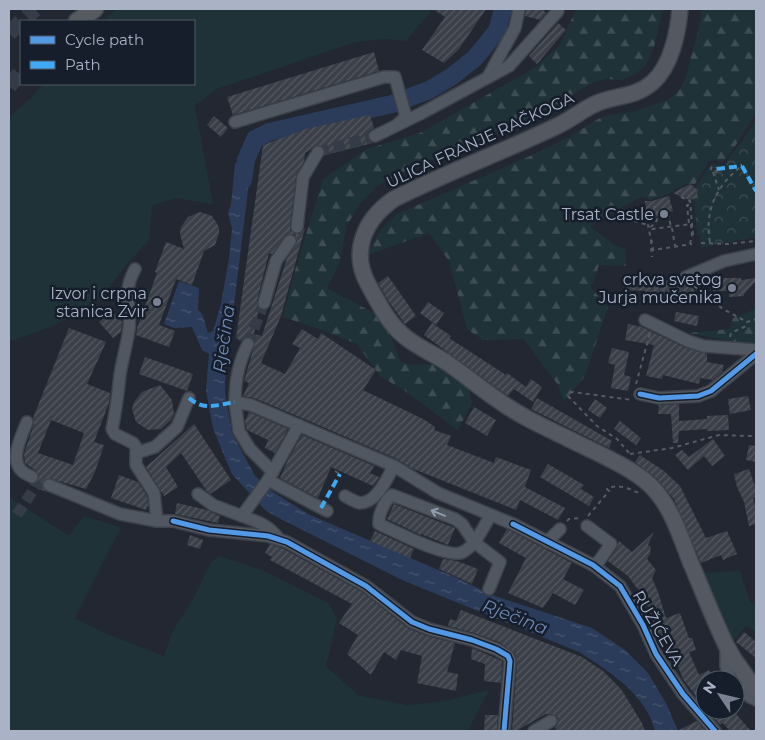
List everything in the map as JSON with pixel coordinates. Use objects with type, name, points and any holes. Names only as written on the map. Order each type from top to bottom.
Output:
[{"type":"highway","points":[[78,20],[95,9]]},
{"type":"main road","name":"ULICA FRANJE RAČKOGA","points":[[680,9],[675,38],[664,68],[653,82],[631,95],[598,102],[559,125],[394,199],[379,210],[368,226],[360,246],[360,263],[365,278],[379,305],[404,336],[459,371],[499,402],[624,467],[648,483],[660,495],[676,526],[726,645],[734,660],[756,690]]},
{"type":"street","points":[[487,78],[515,28],[519,9]]},
{"type":"street","points":[[376,136],[509,66],[558,11]]},
{"type":"street","points":[[235,122],[395,76],[406,117],[397,125]]},
{"type":"street","points":[[297,227],[303,177],[318,152]]},
{"type":"street","points":[[264,303],[276,261],[290,241]]},
{"type":"street","points":[[686,277],[724,261],[756,254]]},
{"type":"street","points":[[135,269],[129,280],[127,305],[129,327],[112,430],[115,434],[133,443],[136,447],[136,465],[154,493],[158,521]]},
{"type":"street","points":[[649,321],[688,341],[703,346],[756,350]]},
{"type":"street","points":[[248,344],[237,372],[234,402],[239,431],[270,476],[327,511]]},
{"type":"street","points":[[636,393],[659,398],[698,396],[711,391],[756,354]]},
{"type":"street","points":[[136,453],[155,447],[177,427],[189,398]]},
{"type":"street","name":"RUŽIĆEVA","points":[[234,402],[251,405],[394,466],[438,493],[513,524],[593,565],[620,586],[643,625],[656,654],[683,694],[715,731]]},
{"type":"street","points":[[27,422],[17,450],[17,461],[21,470],[32,477]]},
{"type":"street","points":[[242,516],[270,476],[299,425]]},
{"type":"street","points":[[345,496],[358,503],[372,498],[379,491],[394,466]]},
{"type":"street","points":[[49,485],[120,514],[158,521],[172,521],[209,530],[278,538],[366,586],[406,618],[422,627],[472,640],[496,649],[508,656],[510,670],[504,731]]},
{"type":"street","points":[[198,494],[213,505],[256,521],[272,530],[278,538]]},
{"type":"street","points":[[489,589],[500,562],[474,542],[462,524],[454,519],[392,495],[388,498],[378,520],[379,524],[453,555],[462,553],[474,542],[491,515]]},
{"type":"street","points":[[587,526],[611,544],[599,561],[593,565]]},
{"type":"street","points":[[547,542],[560,529]]},
{"type":"street","points":[[726,645],[727,670]]},
{"type":"street","points":[[745,693],[756,700]]},
{"type":"street","points":[[534,731],[551,721]]},
{"type":"path","points":[[710,242],[709,213],[719,190],[729,177],[742,166]]},
{"type":"path","points":[[713,172],[719,190]]},
{"type":"path","points":[[681,197],[690,201],[693,235]]},
{"type":"path","points":[[649,226],[647,229],[652,240],[653,250],[691,244],[692,232],[687,205],[689,204],[690,208]]},
{"type":"path","points":[[649,226],[655,224],[657,220],[658,212],[655,206]]},
{"type":"path","points":[[668,213],[675,246]]},
{"type":"path","points":[[634,221],[649,226],[652,229],[689,224]]},
{"type":"path","points":[[652,240],[650,244],[652,257]]},
{"type":"path","points":[[701,243],[728,244],[756,241]]},
{"type":"path","points":[[686,277],[708,298],[747,322]]},
{"type":"path","points":[[732,338],[730,336],[731,333],[746,326],[747,322],[756,319]]},
{"type":"path","points":[[632,458],[617,439],[597,426],[568,396],[569,393],[573,392],[632,401],[636,393],[649,321]]},
{"type":"path","points":[[630,454],[672,448],[718,435],[752,436],[756,434]]},
{"type":"path","points":[[335,471],[340,474]]},
{"type":"path","points":[[560,529],[569,519],[588,516],[609,491],[607,489],[612,486],[629,488],[645,497]]},
{"type":"green space","points":[[116,9],[433,9],[406,41],[387,39],[356,42],[217,89],[195,106],[213,204],[175,198],[152,206],[149,240],[99,300],[53,326],[9,342],[9,117],[33,96],[42,85],[195,85],[195,20],[105,20]]},
{"type":"green space","points":[[576,9],[663,9],[654,47],[646,65],[634,75],[621,80],[606,79],[592,83],[550,108],[377,186],[360,204],[347,225],[339,264],[327,288],[376,314],[391,337],[400,361],[415,365],[428,364],[437,366],[468,387],[472,403],[458,430],[405,391],[380,376],[357,344],[283,317],[293,277],[323,179],[367,149],[420,133],[536,67],[560,45]]},
{"type":"green space","points":[[701,9],[756,9],[756,113],[723,162],[709,161],[695,184],[685,184],[666,195],[650,200],[643,197],[637,199],[594,223],[591,227],[613,244],[625,249],[626,266],[599,265],[591,288],[608,307],[585,376],[564,402],[558,385],[524,339],[483,340],[467,329],[449,261],[429,233],[368,255],[379,232],[397,214],[530,156],[569,137],[598,119],[609,115],[636,111],[670,99],[685,80],[701,19]]},
{"type":"green space","points":[[756,122],[756,237],[701,248],[700,235],[697,235],[694,199],[698,193],[696,187],[712,164],[724,165]]},
{"type":"green space","points":[[756,309],[756,346],[689,333],[729,329],[733,318]]},
{"type":"green space","points":[[9,497],[69,536],[84,516],[121,527],[75,618],[105,633],[164,656],[172,632],[191,603],[211,562],[219,556],[262,570],[330,604],[337,620],[326,666],[358,695],[407,705],[444,701],[489,690],[468,731],[9,731]]},
{"type":"green space","points":[[740,571],[750,602],[756,606],[756,632],[746,626],[733,641],[703,573]]},
{"type":"water","name":"Rječina","points":[[241,158],[252,158],[226,357],[225,392],[232,433],[255,476],[273,492],[308,514],[492,595],[592,628],[625,650],[648,673],[667,705],[678,731],[655,731],[648,713],[634,694],[617,678],[579,652],[402,580],[273,515],[265,510],[232,474],[213,428],[206,391],[209,354],[202,350],[192,327],[174,328],[164,324],[179,281],[199,288],[198,309],[203,316],[208,333],[213,331],[221,304],[229,258],[232,229],[228,213],[231,204],[235,164]]},
{"type":"building","points":[[433,9],[486,9],[459,49],[444,63],[422,50],[445,17]]},
{"type":"building","points":[[526,9],[542,9],[546,13],[540,20],[525,16]]},
{"type":"building","points":[[558,23],[566,30],[537,64],[529,56]]},
{"type":"building","points":[[374,52],[379,71],[233,115],[227,97]]},
{"type":"building","points":[[370,115],[374,128],[369,131],[368,136],[369,140],[373,143],[325,155],[324,148],[318,145],[305,153],[304,161],[296,176],[290,230],[300,234],[305,228],[281,316],[261,363],[285,374],[300,348],[292,344],[302,329],[318,339],[321,333],[376,370],[363,390],[425,420],[435,427],[434,430],[451,436],[447,445],[494,463],[496,457],[531,470],[525,487],[565,508],[558,520],[520,500],[516,510],[411,468],[397,459],[302,418],[254,398],[243,396],[249,383],[244,381],[255,343],[251,337],[244,338],[241,341],[236,338],[263,145],[306,129]],"holes":[[[287,234],[295,235],[297,242],[287,258],[262,336],[254,334],[259,308],[257,301],[269,253],[272,254]]]},
{"type":"building","points":[[214,116],[228,128],[221,137],[207,125]]},
{"type":"building","points":[[690,184],[698,190],[697,197],[694,199],[689,200],[673,193]]},
{"type":"building","points":[[669,196],[673,211],[656,217],[652,221],[646,220],[643,214],[646,208],[645,201]]},
{"type":"building","points":[[200,212],[212,216],[219,227],[219,233],[215,245],[204,251],[192,285],[176,279],[159,325],[175,331],[169,347],[136,335],[166,242],[184,249],[180,234],[181,227],[188,217]]},
{"type":"building","points":[[388,276],[416,316],[405,324],[378,283]]},
{"type":"building","name":"crkva svetog Jurja mučenika","points":[[713,278],[741,278],[741,280],[756,278],[756,281],[744,296],[729,297],[729,291],[713,291]]},
{"type":"building","points":[[679,280],[682,283],[689,284],[695,291],[695,298],[680,297],[680,300],[653,297],[644,294],[645,291],[626,290],[625,282]]},
{"type":"building","points":[[428,302],[444,313],[436,325],[420,313]]},
{"type":"building","points":[[112,311],[122,322],[121,332],[113,338],[99,322]]},
{"type":"building","points":[[676,312],[699,316],[697,326],[674,321]]},
{"type":"building","points":[[432,323],[451,336],[449,338],[506,375],[507,373],[526,387],[531,379],[542,387],[533,402],[514,389],[508,396],[424,335]]},
{"type":"building","points":[[628,324],[642,327],[686,348],[707,354],[707,362],[724,365],[722,372],[713,380],[700,378],[699,384],[663,375],[662,379],[646,376],[654,345],[625,340]]},
{"type":"building","points":[[69,328],[106,342],[87,384],[110,393],[109,403],[94,442],[104,445],[95,472],[86,489],[48,478],[42,483],[46,492],[29,484],[36,483],[39,477],[36,471],[25,463],[24,454],[34,424],[33,418]],"holes":[[[51,420],[84,433],[73,465],[38,453]]]},
{"type":"building","points":[[612,348],[629,352],[624,375],[631,377],[628,391],[611,388],[615,365],[608,363]]},
{"type":"building","points":[[145,357],[193,374],[187,391],[139,374]]},
{"type":"building","points":[[160,385],[172,400],[174,414],[171,420],[161,429],[148,430],[136,422],[132,409],[134,402],[142,392]]},
{"type":"building","points":[[748,396],[751,410],[730,414],[728,399]]},
{"type":"building","points":[[537,398],[612,441],[609,448],[531,409]]},
{"type":"building","points":[[595,399],[607,408],[600,418],[588,410]]},
{"type":"building","points":[[679,404],[679,421],[707,419],[707,416],[728,415],[729,430],[679,431],[678,443],[673,443],[671,414],[658,414],[659,405]]},
{"type":"building","points":[[474,407],[496,420],[487,436],[465,423]]},
{"type":"building","points":[[249,412],[288,429],[275,453],[265,448],[268,440],[247,430],[245,421]]},
{"type":"building","points":[[620,421],[641,438],[636,445],[614,429]]},
{"type":"building","points":[[194,424],[231,480],[210,494],[181,453],[166,467],[178,487],[164,496],[146,467]]},
{"type":"building","points":[[302,435],[374,466],[370,473],[379,477],[378,479],[373,486],[331,467],[318,498],[280,478]]},
{"type":"building","points":[[713,439],[725,456],[712,466],[704,456],[688,470],[675,455],[682,450],[689,457]]},
{"type":"building","points":[[749,445],[756,446],[756,462],[746,460]]},
{"type":"building","points":[[640,455],[664,471],[680,486],[706,538],[727,531],[737,554],[723,560],[721,555],[701,563],[674,499],[656,478],[635,462]]},
{"type":"building","points":[[548,464],[584,485],[581,489],[594,497],[589,506],[540,477]]},
{"type":"building","points":[[749,469],[756,489],[756,497],[753,498],[756,510],[756,524],[749,526],[744,502],[737,487],[734,474]]},
{"type":"building","points":[[119,475],[138,482],[147,496],[148,505],[146,510],[111,498]]},
{"type":"building","points":[[177,503],[207,510],[220,516],[218,523],[175,514]]},
{"type":"building","points":[[394,504],[455,528],[448,545],[387,519]]},
{"type":"building","points":[[507,529],[572,563],[563,579],[584,590],[575,605],[553,593],[543,608],[508,593],[526,558],[499,543]]},
{"type":"building","points":[[375,531],[414,549],[410,558],[370,541]]},
{"type":"building","points":[[654,532],[648,545],[651,547],[651,552],[647,559],[656,570],[652,578],[666,618],[680,613],[689,638],[692,638],[696,650],[689,652],[697,670],[695,670],[695,695],[683,679],[670,647],[663,649],[645,599],[628,576],[608,561],[617,548],[619,541],[632,552]]},
{"type":"building","points":[[190,535],[203,540],[200,549],[187,545]]},
{"type":"building","points":[[270,544],[284,549],[362,592],[409,629],[455,643],[447,672],[458,674],[456,691],[417,683],[422,656],[401,650],[396,660],[384,652],[371,675],[347,654],[358,635],[339,623],[352,604],[270,560],[272,557],[265,553]]},
{"type":"building","points":[[443,559],[457,561],[478,569],[472,584],[439,569]]},
{"type":"building","points":[[461,610],[582,657],[603,671],[621,689],[645,731],[557,731],[555,728],[558,724],[558,718],[551,714],[546,714],[516,731],[512,731],[517,662],[515,653],[499,642],[448,626],[450,619],[456,621]]},
{"type":"building","points":[[744,632],[756,642],[756,658],[736,642]]},
{"type":"building","points":[[472,648],[502,661],[501,683],[484,681],[485,664],[471,659]]},
{"type":"building","points":[[485,715],[498,715],[497,731],[484,731]]},
{"type":"building","points":[[716,720],[741,720],[751,731],[730,731],[723,723],[720,725]]},
{"type":"building","points":[[697,721],[705,731],[677,731]]},
{"type":"waterway","name":"Rječina","points":[[243,180],[246,160],[255,139],[269,132],[392,104],[429,90],[451,77],[475,58],[497,31],[503,9]]},
{"type":"tunnel","points":[[23,20],[35,9]]},
{"type":"tunnel","points":[[9,33],[20,23]]},
{"type":"tunnel","points":[[9,86],[20,73]]},
{"type":"tunnel","points":[[318,152],[375,136]]},
{"type":"tunnel","points":[[248,344],[264,303]]},
{"type":"tunnel","points":[[17,515],[39,481]]},
{"type":"marked path","points":[[742,166],[756,191]]},
{"type":"marked path","points":[[717,169],[742,166]]},
{"type":"marked path","points":[[189,398],[205,406],[235,402]]},
{"type":"marked path","points":[[321,508],[340,474]]},
{"type":"cycle path","points":[[640,394],[659,398],[698,396],[711,391],[756,354]]},
{"type":"cycle path","points":[[173,521],[209,530],[268,536],[287,542],[366,586],[412,622],[429,629],[472,640],[496,649],[508,656],[510,661],[504,731]]},
{"type":"cycle path","points":[[513,524],[593,565],[620,586],[643,625],[656,654],[683,694],[715,731]]},
{"type":"place","name":"Trsat Castle","points":[[664,214]]},
{"type":"place","name":"crkva svetog Jurja mučenika","points":[[732,288]]},
{"type":"place","name":"Izvor i crpna stanica Zvir","points":[[157,302]]}]
